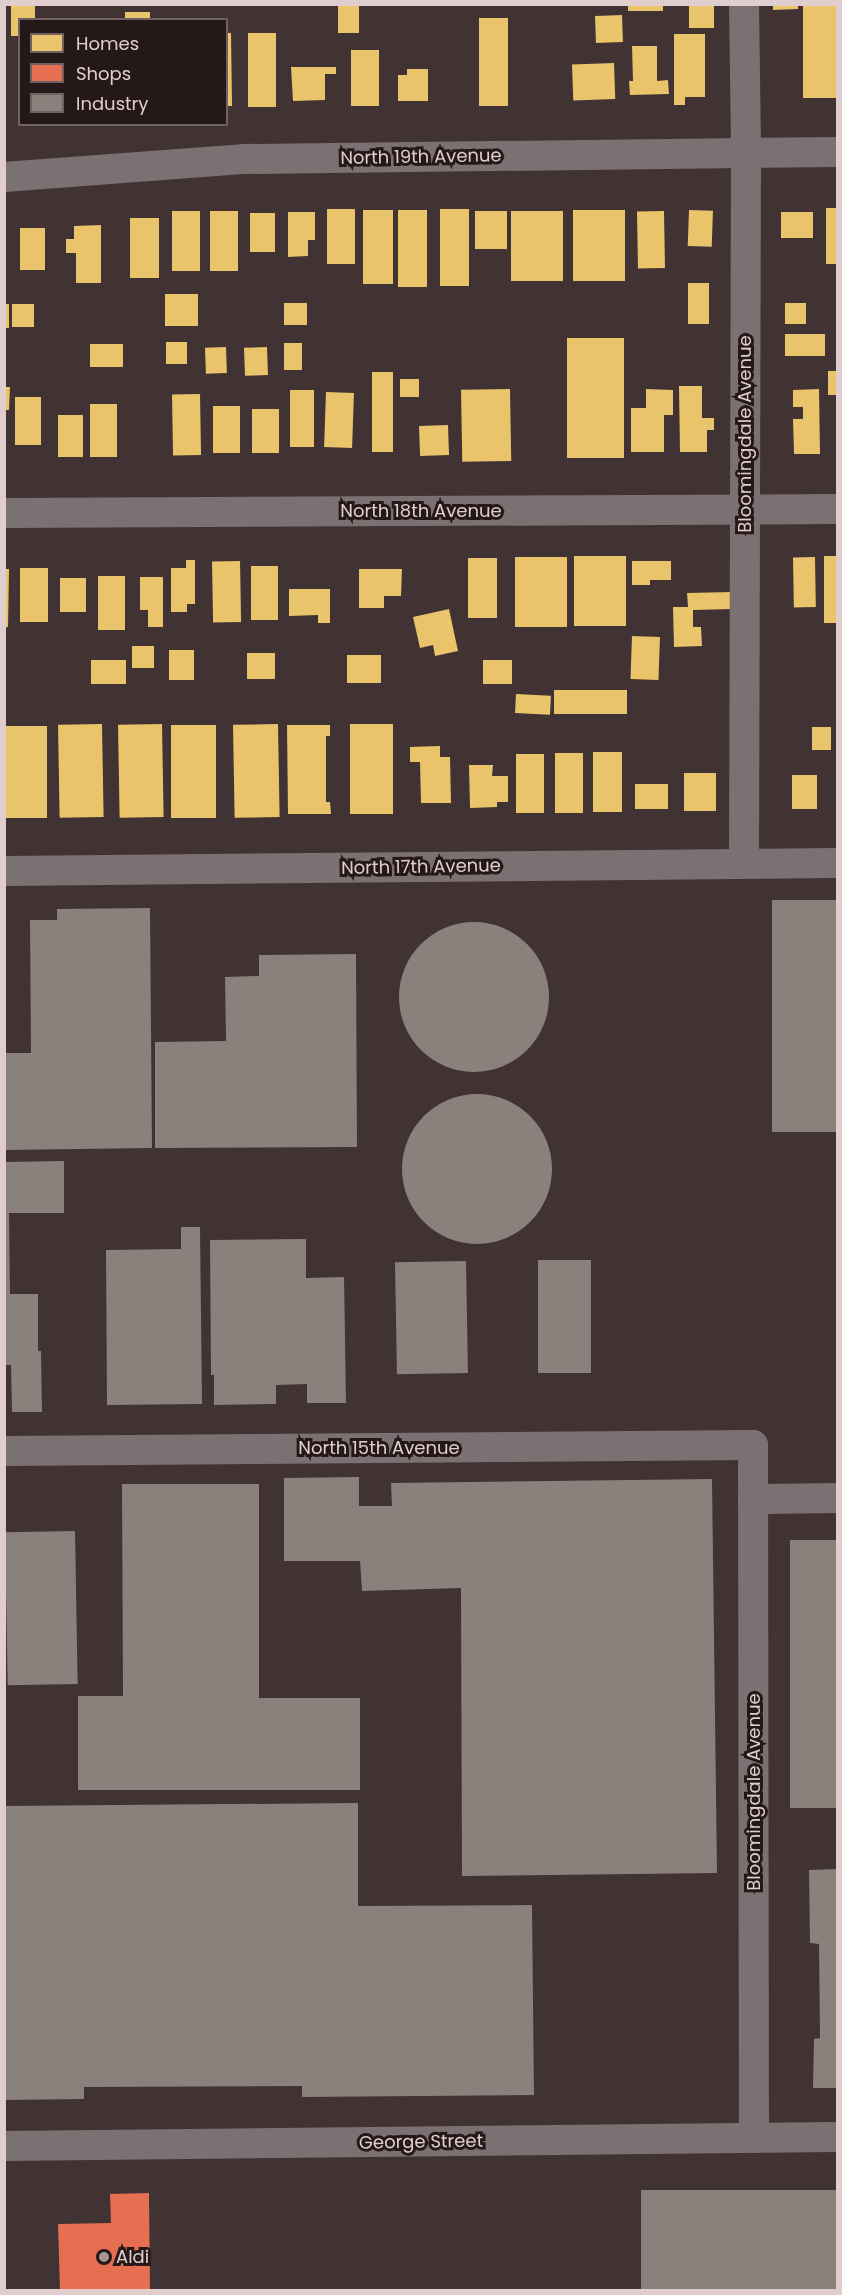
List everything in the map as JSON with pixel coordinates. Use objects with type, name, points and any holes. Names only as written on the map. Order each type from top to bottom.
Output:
[{"type":"street","name":"Bloomingdale Avenue","points":[[744,4],[746,153],[744,864]]},
{"type":"street","name":"North 19th Avenue","points":[[4,177],[245,159],[837,152]]},
{"type":"street","name":"North 18th Avenue","points":[[4,513],[837,508]]},
{"type":"street","name":"North 17th Avenue","points":[[4,871],[837,863]]},
{"type":"street","name":"Bloomingdale Avenue","points":[[753,1445],[754,2138]]},
{"type":"street","name":"North 15th Avenue","points":[[4,1451],[753,1445]]},
{"type":"street","points":[[753,1499],[837,1498]]},
{"type":"street","name":"George Street","points":[[4,2146],[837,2138]]},
{"type":"building: Homes","points":[[11,4],[35,4],[35,18],[18,18],[18,36],[11,36]]},
{"type":"building: Homes","points":[[628,4],[663,4],[663,11],[628,11]]},
{"type":"building: Homes","points":[[689,4],[714,4],[714,28],[689,28]]},
{"type":"building: Homes","points":[[773,4],[798,4],[798,9],[773,10]]},
{"type":"building: Homes","points":[[803,4],[838,4],[838,98],[803,98]]},
{"type":"building: Homes","points":[[338,5],[359,5],[359,33],[338,33]]},
{"type":"building: Homes","points":[[125,12],[150,12],[150,18],[125,18]]},
{"type":"building: Homes","points":[[622,15],[623,42],[596,43],[595,16]]},
{"type":"building: Homes","points":[[479,18],[508,18],[508,106],[479,106]]},
{"type":"building: Homes","points":[[228,33],[231,33],[232,106],[228,106]]},
{"type":"building: Homes","points":[[248,33],[276,33],[276,107],[248,107]]},
{"type":"building: Homes","points":[[674,34],[705,34],[705,97],[685,97],[685,105],[674,105]]},
{"type":"building: Homes","points":[[632,46],[657,46],[657,81],[668,80],[669,94],[630,95],[629,81],[633,81]]},
{"type":"building: Homes","points":[[351,50],[379,50],[379,106],[351,106]]},
{"type":"building: Homes","points":[[614,63],[615,99],[573,100],[572,64]]},
{"type":"building: Homes","points":[[291,67],[336,67],[336,74],[325,74],[325,100],[293,101]]},
{"type":"building: Homes","points":[[407,69],[428,69],[428,101],[398,101],[398,75],[407,75]]},
{"type":"building: Homes","points":[[826,208],[838,208],[838,264],[826,264]]},
{"type":"building: Homes","points":[[327,209],[355,209],[355,264],[327,264]]},
{"type":"building: Homes","points":[[440,209],[469,209],[469,286],[440,286]]},
{"type":"building: Homes","points":[[363,210],[393,210],[393,284],[363,284]]},
{"type":"building: Homes","points":[[398,210],[427,210],[427,287],[398,287]]},
{"type":"building: Homes","points":[[573,210],[625,210],[625,281],[573,281]]},
{"type":"building: Homes","points":[[689,210],[713,211],[712,247],[688,246]]},
{"type":"building: Homes","points":[[172,211],[200,211],[200,271],[172,271]]},
{"type":"building: Homes","points":[[210,211],[238,211],[238,271],[210,271]]},
{"type":"building: Homes","points":[[475,211],[507,211],[507,249],[475,249]]},
{"type":"building: Homes","points":[[511,211],[563,211],[563,281],[511,281]]},
{"type":"building: Homes","points":[[637,211],[664,211],[665,268],[638,268]]},
{"type":"building: Homes","points":[[288,212],[315,212],[315,240],[308,240],[308,256],[288,257]]},
{"type":"building: Homes","points":[[781,212],[813,212],[813,238],[781,238]]},
{"type":"building: Homes","points":[[250,213],[275,213],[275,252],[250,252]]},
{"type":"building: Homes","points":[[130,218],[159,218],[159,278],[130,278]]},
{"type":"building: Homes","points":[[101,225],[101,283],[76,283],[76,253],[66,253],[66,239],[74,239],[74,226]]},
{"type":"building: Homes","points":[[20,228],[45,228],[45,270],[20,270]]},
{"type":"building: Homes","points":[[688,283],[709,283],[709,324],[688,324]]},
{"type":"building: Homes","points":[[165,294],[198,294],[198,326],[165,326]]},
{"type":"building: Homes","points":[[284,303],[307,303],[307,325],[284,325]]},
{"type":"building: Homes","points":[[785,303],[806,303],[806,324],[785,324]]},
{"type":"building: Homes","points":[[4,304],[9,304],[9,328],[4,328]]},
{"type":"building: Homes","points":[[12,304],[34,304],[34,327],[12,327]]},
{"type":"building: Homes","points":[[785,334],[825,334],[825,356],[785,356]]},
{"type":"building: Homes","points":[[567,338],[624,338],[624,458],[567,458]]},
{"type":"building: Homes","points":[[166,342],[187,342],[187,364],[166,364]]},
{"type":"building: Homes","points":[[284,343],[302,343],[302,370],[284,370]]},
{"type":"building: Homes","points":[[90,344],[123,344],[123,367],[90,367]]},
{"type":"building: Homes","points":[[226,347],[227,373],[206,374],[205,348]]},
{"type":"building: Homes","points":[[267,347],[268,375],[245,376],[244,348]]},
{"type":"building: Homes","points":[[828,371],[838,371],[838,395],[828,395]]},
{"type":"building: Homes","points":[[372,372],[393,372],[393,452],[372,452]]},
{"type":"building: Homes","points":[[400,379],[419,379],[419,397],[400,397]]},
{"type":"building: Homes","points":[[679,386],[702,386],[702,418],[714,418],[714,430],[707,430],[707,452],[680,452]]},
{"type":"building: Homes","points":[[5,387],[10,387],[9,410],[5,410]]},
{"type":"building: Homes","points":[[510,389],[511,461],[462,462],[461,390]]},
{"type":"building: Homes","points":[[646,389],[673,390],[673,415],[664,415],[664,452],[631,452],[631,408],[646,408]]},
{"type":"building: Homes","points":[[819,389],[820,454],[794,454],[793,419],[803,419],[803,407],[793,407],[793,390]]},
{"type":"building: Homes","points":[[290,390],[314,390],[314,447],[290,447]]},
{"type":"building: Homes","points":[[326,392],[354,393],[352,448],[324,447]]},
{"type":"building: Homes","points":[[172,394],[200,394],[201,455],[173,455]]},
{"type":"building: Homes","points":[[15,397],[41,397],[41,445],[15,445]]},
{"type":"building: Homes","points":[[90,404],[117,404],[117,457],[90,457]]},
{"type":"building: Homes","points":[[213,406],[240,406],[240,453],[213,453]]},
{"type":"building: Homes","points":[[252,409],[279,409],[279,453],[252,453]]},
{"type":"building: Homes","points":[[58,415],[83,415],[83,457],[58,457]]},
{"type":"building: Homes","points":[[448,425],[449,455],[420,456],[419,426]]},
{"type":"building: Homes","points":[[574,556],[626,556],[626,626],[574,626]]},
{"type":"building: Homes","points":[[824,556],[838,556],[838,623],[824,623]]},
{"type":"building: Homes","points":[[515,557],[567,557],[567,627],[515,627]]},
{"type":"building: Homes","points":[[793,557],[815,557],[816,607],[794,607]]},
{"type":"building: Homes","points":[[468,558],[497,558],[497,618],[468,618]]},
{"type":"building: Homes","points":[[186,560],[195,560],[195,604],[187,604],[187,612],[171,612],[171,568],[186,568]]},
{"type":"building: Homes","points":[[212,561],[240,561],[241,622],[213,622]]},
{"type":"building: Homes","points":[[632,561],[671,561],[671,580],[650,580],[650,585],[632,585]]},
{"type":"building: Homes","points":[[251,566],[278,566],[278,620],[251,620]]},
{"type":"building: Homes","points":[[20,568],[48,568],[48,622],[20,622]]},
{"type":"building: Homes","points":[[4,569],[9,569],[8,627],[4,628]]},
{"type":"building: Homes","points":[[359,569],[402,569],[401,596],[384,596],[384,608],[359,608]]},
{"type":"building: Homes","points":[[98,576],[125,576],[125,630],[98,630]]},
{"type":"building: Homes","points":[[140,577],[163,577],[163,627],[148,627],[148,610],[140,610]]},
{"type":"building: Homes","points":[[60,578],[86,578],[86,612],[60,612]]},
{"type":"building: Homes","points":[[289,589],[330,589],[330,623],[318,623],[318,615],[289,616]]},
{"type":"building: Homes","points":[[733,592],[733,609],[693,610],[693,627],[701,627],[702,646],[674,647],[673,607],[688,607],[687,593]]},
{"type":"building: Homes","points":[[449,609],[458,651],[435,656],[433,645],[420,648],[413,617]]},
{"type":"building: Homes","points":[[632,636],[660,637],[658,680],[630,679]]},
{"type":"building: Homes","points":[[132,646],[154,646],[154,668],[132,668]]},
{"type":"building: Homes","points":[[169,650],[194,650],[194,680],[169,680]]},
{"type":"building: Homes","points":[[247,653],[275,653],[275,679],[247,679]]},
{"type":"building: Homes","points":[[347,655],[381,655],[381,683],[347,683]]},
{"type":"building: Homes","points":[[91,660],[126,660],[126,684],[91,684]]},
{"type":"building: Homes","points":[[483,660],[512,660],[512,684],[483,684]]},
{"type":"building: Homes","points":[[554,690],[627,690],[627,714],[554,714]]},
{"type":"building: Homes","points":[[516,694],[551,696],[550,715],[515,713]]},
{"type":"building: Homes","points":[[102,724],[104,817],[60,818],[58,725]]},
{"type":"building: Homes","points":[[162,724],[164,817],[120,818],[118,725]]},
{"type":"building: Homes","points":[[278,724],[280,817],[235,818],[233,725]]},
{"type":"building: Homes","points":[[350,724],[393,724],[393,814],[350,814]]},
{"type":"building: Homes","points":[[171,725],[216,725],[216,818],[171,818]]},
{"type":"building: Homes","points":[[287,725],[330,725],[330,736],[326,736],[326,802],[330,802],[331,814],[288,814]]},
{"type":"building: Homes","points":[[4,726],[47,726],[47,818],[4,818]]},
{"type":"building: Homes","points":[[812,727],[831,727],[831,750],[812,750]]},
{"type":"building: Homes","points":[[440,746],[440,757],[450,757],[451,803],[421,803],[420,762],[410,762],[410,747]]},
{"type":"building: Homes","points":[[593,752],[622,752],[622,812],[593,812]]},
{"type":"building: Homes","points":[[555,753],[583,753],[583,813],[555,813]]},
{"type":"building: Homes","points":[[516,754],[544,754],[544,813],[516,813]]},
{"type":"building: Homes","points":[[469,765],[493,765],[492,776],[508,776],[508,802],[497,802],[497,807],[470,808]]},
{"type":"building: Homes","points":[[684,773],[716,773],[716,811],[684,811]]},
{"type":"building: Homes","points":[[792,775],[817,775],[817,809],[792,809]]},
{"type":"building: Homes","points":[[635,784],[668,784],[668,809],[635,809]]},
{"type":"building: Shops","name":"Aldi","points":[[149,2193],[150,2290],[60,2290],[58,2224],[111,2223],[110,2194]]},
{"type":"building: Industry","points":[[772,900],[838,900],[838,1132],[772,1132]]},
{"type":"building: Industry","points":[[150,908],[152,1148],[4,1150],[4,1053],[31,1053],[30,920],[57,920],[57,909]]},
{"type":"building: Industry","points":[[474,922],[503,928],[527,944],[543,968],[549,997],[543,1026],[527,1050],[503,1066],[474,1072],[445,1066],[421,1050],[405,1026],[399,997],[405,968],[421,944],[445,928]]},
{"type":"building: Industry","points":[[356,954],[357,1147],[155,1148],[155,1042],[226,1041],[225,977],[259,976],[259,955]]},
{"type":"building: Industry","points":[[477,1094],[506,1100],[530,1116],[546,1140],[552,1169],[546,1198],[530,1222],[506,1238],[477,1244],[448,1238],[424,1222],[408,1198],[402,1169],[408,1140],[424,1116],[448,1100]]},
{"type":"building: Industry","points":[[64,1161],[64,1213],[9,1213],[10,1294],[38,1294],[38,1351],[41,1351],[42,1412],[12,1412],[11,1365],[4,1365],[4,1162]]},
{"type":"building: Industry","points":[[181,1227],[200,1227],[202,1404],[107,1405],[106,1250],[181,1249]]},
{"type":"building: Industry","points":[[306,1239],[306,1278],[344,1277],[346,1403],[307,1403],[307,1384],[276,1385],[276,1404],[214,1405],[214,1375],[211,1375],[210,1240]]},
{"type":"building: Industry","points":[[538,1260],[591,1260],[591,1373],[538,1373]]},
{"type":"building: Industry","points":[[466,1261],[468,1373],[397,1374],[395,1262]]},
{"type":"building: Industry","points":[[359,1477],[359,1506],[392,1506],[391,1483],[712,1479],[717,1873],[462,1876],[461,1588],[362,1591],[360,1561],[284,1561],[284,1478]]},
{"type":"building: Industry","points":[[122,1484],[259,1484],[259,1698],[360,1698],[360,1790],[78,1790],[78,1696],[123,1696]]},
{"type":"building: Industry","points":[[75,1531],[78,1684],[8,1685],[5,1532]]},
{"type":"building: Industry","points":[[790,1540],[838,1540],[838,1808],[790,1808]]},
{"type":"building: Industry","points":[[358,1803],[358,1906],[532,1905],[534,2095],[302,2097],[302,2086],[84,2087],[84,2099],[4,2100],[4,1806]]},
{"type":"building: Industry","points":[[838,1869],[838,2088],[813,2088],[814,2039],[820,2038],[819,1944],[810,1943],[809,1870]]},
{"type":"building: Industry","points":[[641,2190],[838,2190],[838,2290],[641,2290]]},
{"type":"place","name":"Aldi","points":[[104,2257]]}]
